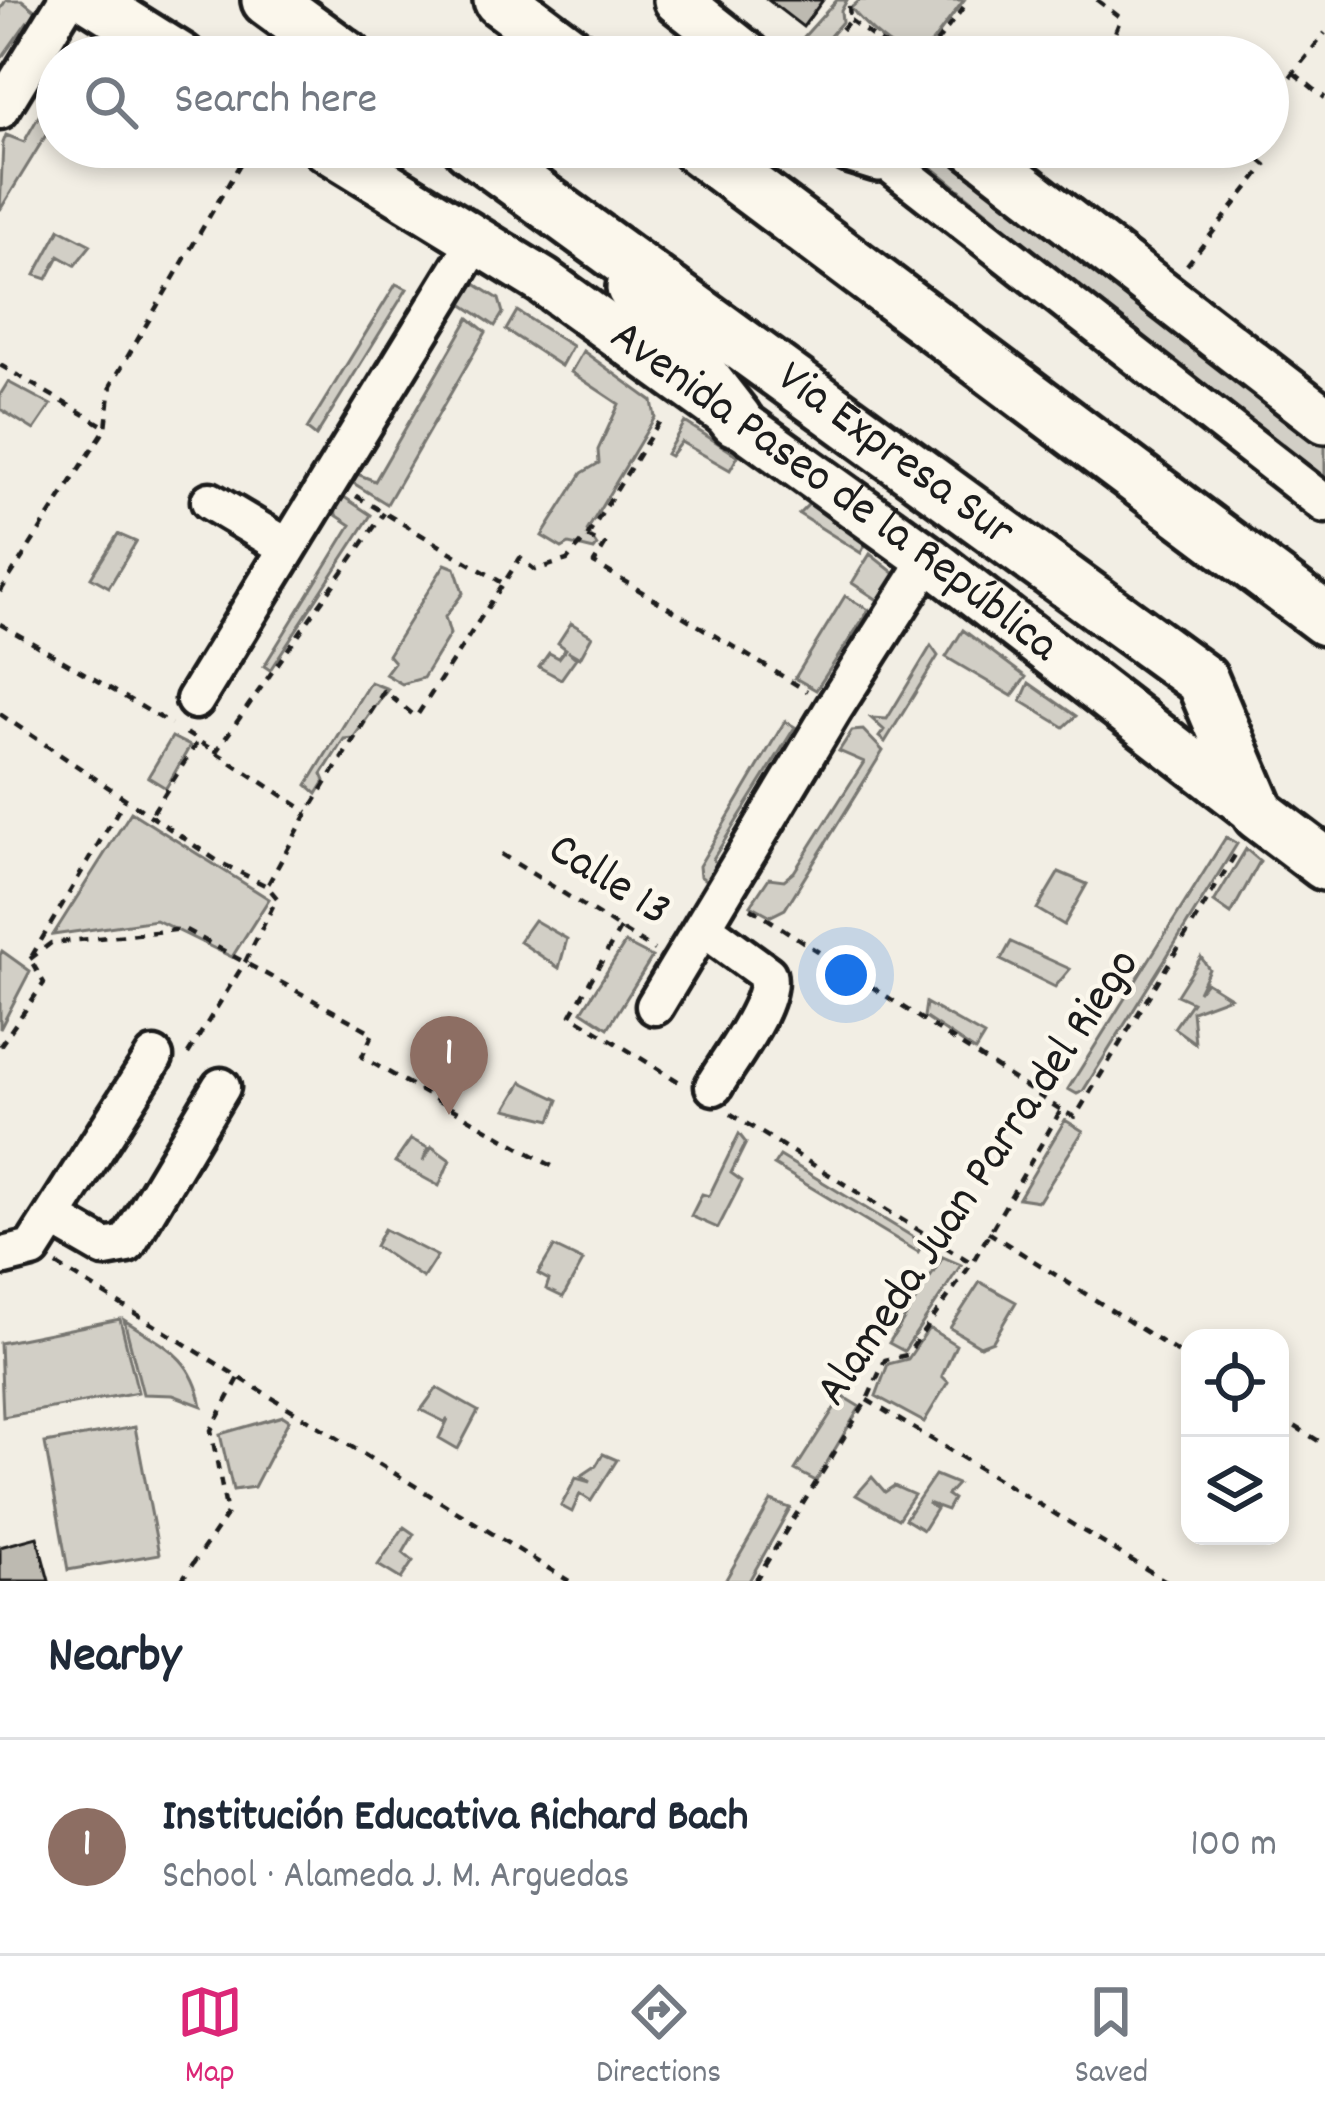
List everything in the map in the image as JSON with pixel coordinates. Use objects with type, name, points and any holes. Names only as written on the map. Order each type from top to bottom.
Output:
[{"type":"highway","points":[[268,0],[317,36]]},
{"type":"highway","points":[[500,0],[548,36]]},
{"type":"highway","name":"Via Expresa Sur","points":[[499,168],[1202,680],[1259,814]]},
{"type":"highway","points":[[724,168],[1325,619]]},
{"type":"highway","points":[[586,232],[736,420]]},
{"type":"highway","name":"Avenida Paseo de la República","points":[[1259,814],[1325,864]]},
{"type":"main road","points":[[91,0],[148,36]]},
{"type":"main road","points":[[677,0],[722,36]]},
{"type":"main road","name":"Avenida Paseo de la República","points":[[360,168],[543,280],[929,559],[1259,814]]},
{"type":"main road","points":[[1000,168],[1325,420]]},
{"type":"street","points":[[45,36],[67,0]]},
{"type":"street","points":[[0,110],[36,51]]},
{"type":"street","points":[[889,168],[1325,504]]},
{"type":"street","points":[[195,700],[476,241]]},
{"type":"street","points":[[210,501],[287,548]]},
{"type":"street","points":[[655,1006],[834,707],[929,559]]},
{"type":"street","points":[[704,928],[767,974],[770,985],[711,1096]]},
{"type":"street","points":[[16,1253],[53,1218],[154,1058]]},
{"type":"street","points":[[53,1218],[105,1248],[127,1244],[221,1087]]},
{"type":"path","points":[[854,0],[848,5],[850,20],[872,36]]},
{"type":"path","points":[[941,36],[968,0]]},
{"type":"path","points":[[1097,0],[1120,18],[1113,36]]},
{"type":"path","points":[[836,36],[850,20]]},
{"type":"path","points":[[1289,79],[1325,33]]},
{"type":"path","points":[[1294,73],[1325,98]]},
{"type":"path","points":[[0,592],[106,428],[111,385],[238,168]]},
{"type":"path","points":[[1165,294],[1264,168]]},
{"type":"path","points":[[0,365],[106,428]]},
{"type":"path","points":[[267,886],[384,691],[416,717],[520,558],[535,570],[567,560],[587,537],[670,406]]},
{"type":"path","points":[[327,479],[501,582]]},
{"type":"path","points":[[215,753],[384,513]]},
{"type":"path","points":[[587,537],[605,545],[594,563],[834,707]]},
{"type":"path","points":[[0,624],[308,812]]},
{"type":"path","points":[[0,714],[219,862],[267,886],[277,898],[245,962],[178,1070],[154,1058]]},
{"type":"path","points":[[152,814],[198,741]]},
{"type":"path","points":[[30,959],[125,799]]},
{"type":"path","name":"Alameda Juan Parra del Riego","points":[[755,1581],[867,1400],[885,1360],[907,1355],[972,1263],[1060,1110],[1075,1117],[1259,814]]},
{"type":"path","name":"Calle 13","points":[[501,854],[680,967]]},
{"type":"path","points":[[726,892],[1060,1110]]},
{"type":"path","points":[[30,959],[51,943],[184,929],[373,1033],[362,1057],[557,1168]]},
{"type":"path","points":[[620,929],[571,1015],[711,1096],[972,1263]]},
{"type":"path","points":[[0,1046],[44,983],[30,959]]},
{"type":"path","points":[[988,1232],[1181,1354]]},
{"type":"path","points":[[16,1253],[239,1378],[569,1581]]},
{"type":"path","points":[[182,1581],[227,1514],[211,1430],[239,1378]]},
{"type":"path","points":[[867,1400],[1166,1581]]},
{"type":"path","points":[[1289,1423],[1325,1445]]},
{"type":"shaded area","points":[[6,0],[22,0],[48,21],[39,32],[27,22],[0,60],[0,10]]},
{"type":"shaded area","points":[[837,0],[847,0],[842,22],[830,36],[805,36]]},
{"type":"shaded area","points":[[860,0],[964,0],[937,36],[879,36],[851,8]]},
{"type":"shaded area","points":[[36,121],[36,151],[0,210],[3,143],[6,135],[24,142]]},
{"type":"shaded area","points":[[933,168],[978,168],[1325,432],[1325,486]]},
{"type":"shaded area","points":[[60,229],[91,245],[75,265],[59,256],[47,279],[35,275]]},
{"type":"shaded area","points":[[472,282],[499,299],[503,313],[495,326],[459,302]]},
{"type":"shaded area","points":[[396,284],[407,289],[316,436],[307,429]]},
{"type":"shaded area","points":[[517,311],[572,346],[561,366],[506,330]]},
{"type":"shaded area","points":[[469,318],[486,332],[387,504],[350,481],[355,473],[375,481]]},
{"type":"shaded area","points":[[583,351],[652,401],[655,417],[587,531],[597,546],[594,550],[569,544],[562,548],[542,536],[582,473],[599,463],[598,450],[619,404],[571,372]]},
{"type":"shaded area","points":[[8,382],[51,405],[34,430],[0,409],[0,395]]},
{"type":"shaded area","points":[[685,422],[738,456],[730,470],[681,442],[670,456],[666,454]]},
{"type":"shaded area","points":[[341,495],[371,515],[270,670],[264,666],[351,525],[336,515],[335,504]]},
{"type":"shaded area","points":[[810,503],[868,539],[861,553],[799,514]]},
{"type":"shaded area","points":[[118,534],[136,542],[109,587],[91,577]]},
{"type":"shaded area","points":[[870,554],[908,584],[893,610],[852,583]]},
{"type":"shaded area","points":[[445,564],[455,568],[463,593],[445,617],[450,634],[423,678],[402,684],[385,674],[394,662],[388,655]]},
{"type":"shaded area","points":[[845,596],[869,610],[816,690],[795,678]]},
{"type":"shaded area","points":[[571,623],[592,636],[580,658],[568,651],[576,658],[561,679],[539,667],[549,653],[559,658],[566,649],[558,643]]},
{"type":"shaded area","points":[[963,630],[1026,677],[1012,696],[946,657]]},
{"type":"shaded area","points":[[931,646],[938,656],[885,742],[879,737],[884,730],[871,718],[887,719]]},
{"type":"shaded area","points":[[370,682],[388,689],[353,738],[344,739],[322,774],[325,781],[317,794],[307,785]]},
{"type":"shaded area","points":[[1029,683],[1076,716],[1064,727],[1021,701]]},
{"type":"shaded area","points":[[785,721],[795,727],[713,859],[723,874],[723,893],[700,876],[699,866]]},
{"type":"shaded area","points":[[863,730],[883,751],[785,909],[771,916],[751,905],[769,878],[784,880],[794,872],[864,762],[839,751],[852,731]]},
{"type":"shaded area","points":[[172,737],[190,746],[166,788],[148,777]]},
{"type":"shaded area","points":[[131,812],[269,899],[232,957],[156,920],[53,935]]},
{"type":"shaded area","points":[[1226,837],[1237,844],[1083,1091],[1077,1094],[1068,1089]]},
{"type":"shaded area","points":[[1246,849],[1260,861],[1231,914],[1214,902]]},
{"type":"shaded area","points":[[1059,872],[1087,884],[1064,925],[1037,909]]},
{"type":"shaded area","points":[[534,920],[567,939],[559,968],[519,941]]},
{"type":"shaded area","points":[[1011,942],[1070,969],[1055,987],[1001,960]]},
{"type":"shaded area","points":[[625,943],[652,957],[608,1028],[582,1011]]},
{"type":"shaded area","points":[[2,951],[30,971],[0,1029],[0,955]]},
{"type":"shaded area","points":[[1201,957],[1209,969],[1198,992],[1206,982],[1230,997],[1192,1011],[1195,1043],[1174,1028],[1192,1002],[1177,995]]},
{"type":"shaded area","points":[[926,1003],[984,1036],[975,1051],[924,1017]]},
{"type":"shaded area","points":[[522,1082],[559,1100],[551,1120],[506,1109]]},
{"type":"shaded area","points":[[1065,1120],[1083,1131],[1039,1201],[1019,1198]]},
{"type":"shaded area","points":[[739,1134],[746,1143],[731,1173],[742,1181],[718,1228],[691,1216],[702,1194],[709,1196]]},
{"type":"shaded area","points":[[411,1139],[428,1148],[423,1161],[432,1147],[450,1160],[439,1186],[395,1162]]},
{"type":"shaded area","points":[[780,1156],[923,1243],[918,1252],[774,1165]]},
{"type":"shaded area","points":[[384,1229],[437,1256],[423,1278],[375,1246]]},
{"type":"shaded area","points":[[554,1247],[583,1261],[563,1297],[546,1289],[549,1280],[538,1274]]},
{"type":"shaded area","points":[[943,1257],[961,1265],[904,1351],[889,1343]]},
{"type":"shaded area","points":[[980,1282],[1016,1302],[993,1341],[980,1346],[950,1328]]},
{"type":"shaded area","points":[[120,1319],[138,1392],[3,1417],[0,1343]]},
{"type":"shaded area","points":[[124,1320],[183,1363],[202,1406],[173,1395],[143,1394]]},
{"type":"shaded area","points":[[929,1328],[956,1345],[942,1376],[948,1382],[924,1422],[876,1396],[888,1364],[908,1359]]},
{"type":"shaded area","points":[[437,1388],[478,1411],[458,1449],[439,1438],[448,1419],[445,1422],[421,1410]]},
{"type":"shaded area","points":[[842,1396],[860,1407],[816,1481],[795,1470]]},
{"type":"shaded area","points":[[283,1416],[289,1420],[254,1487],[233,1490],[220,1434]]},
{"type":"shaded area","points":[[135,1427],[159,1554],[68,1570],[45,1443]]},
{"type":"shaded area","points":[[603,1454],[617,1460],[591,1501],[580,1494],[572,1512],[561,1506],[576,1478],[590,1482],[581,1476]]},
{"type":"shaded area","points":[[935,1475],[957,1484],[947,1495],[953,1499],[947,1510],[928,1503],[936,1509],[923,1530],[905,1519]]},
{"type":"shaded area","points":[[872,1477],[885,1492],[894,1486],[914,1495],[898,1519],[856,1495]]},
{"type":"shaded area","points":[[771,1501],[790,1508],[749,1581],[725,1581]]},
{"type":"shaded area","points":[[404,1527],[414,1534],[403,1553],[413,1561],[401,1579],[378,1565]]},
{"type":"building","points":[[768,0],[823,0],[803,27]]},
{"type":"building","points":[[37,1537],[49,1581],[0,1581],[0,1547]]},
{"type":"place","name":"Institución Educativa Richard Bach","points":[[449,1115]]}]
